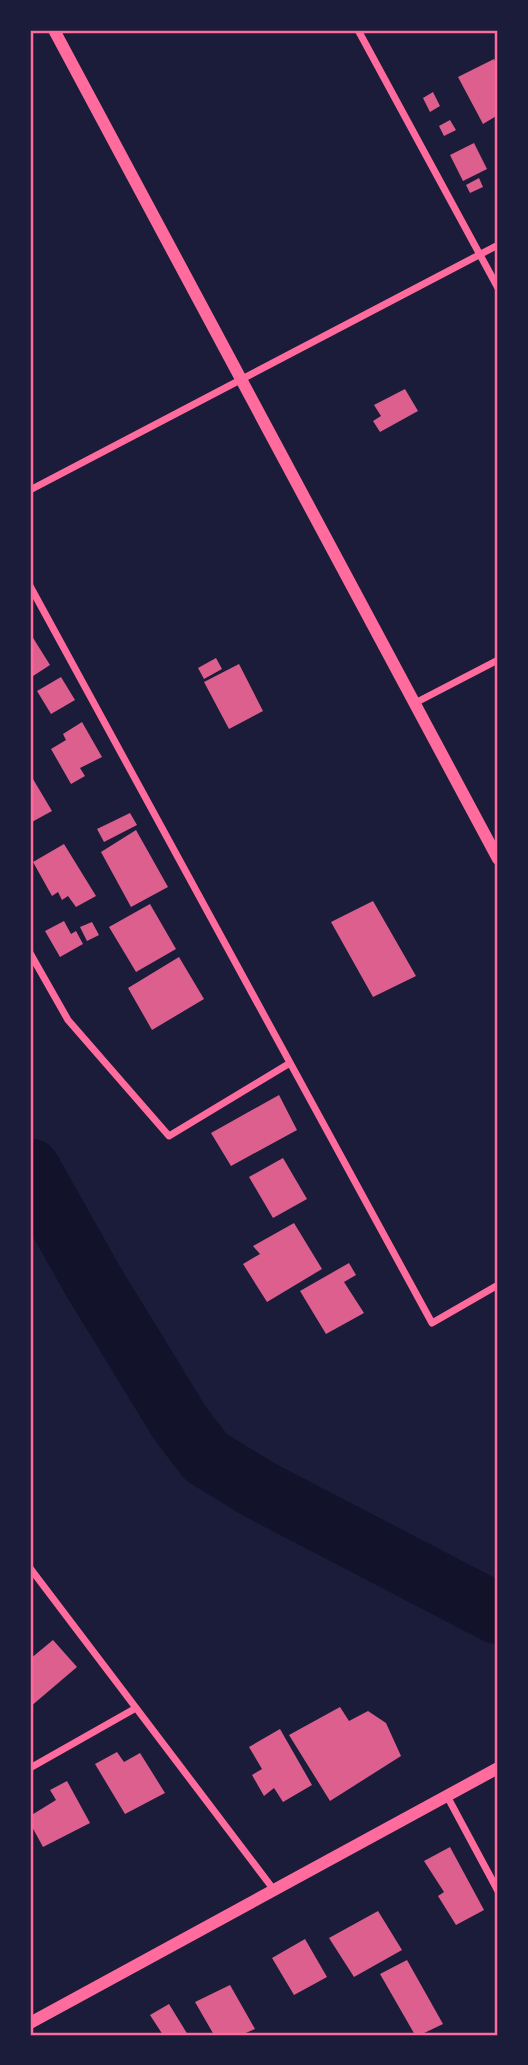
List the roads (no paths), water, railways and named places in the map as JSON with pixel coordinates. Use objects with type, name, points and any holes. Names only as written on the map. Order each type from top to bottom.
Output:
[{"type":"street","points":[[54,30],[498,859]]},
{"type":"street","points":[[358,30],[498,288]]},
{"type":"street","points":[[30,490],[498,245]]},
{"type":"street","points":[[30,586],[432,1323],[498,1285]]},
{"type":"street","points":[[415,704],[498,660]]},
{"type":"street","points":[[30,953],[68,1020],[169,1136],[290,1063]]},
{"type":"street","points":[[30,1568],[274,1891]]},
{"type":"street","points":[[30,1768],[136,1708]]},
{"type":"street","points":[[30,2023],[498,1768]]},
{"type":"street","points":[[447,1796],[498,1891]]},
{"type":"waterway","points":[[30,1169],[93,1281],[180,1423],[206,1457],[258,1489],[498,1614]]}]
